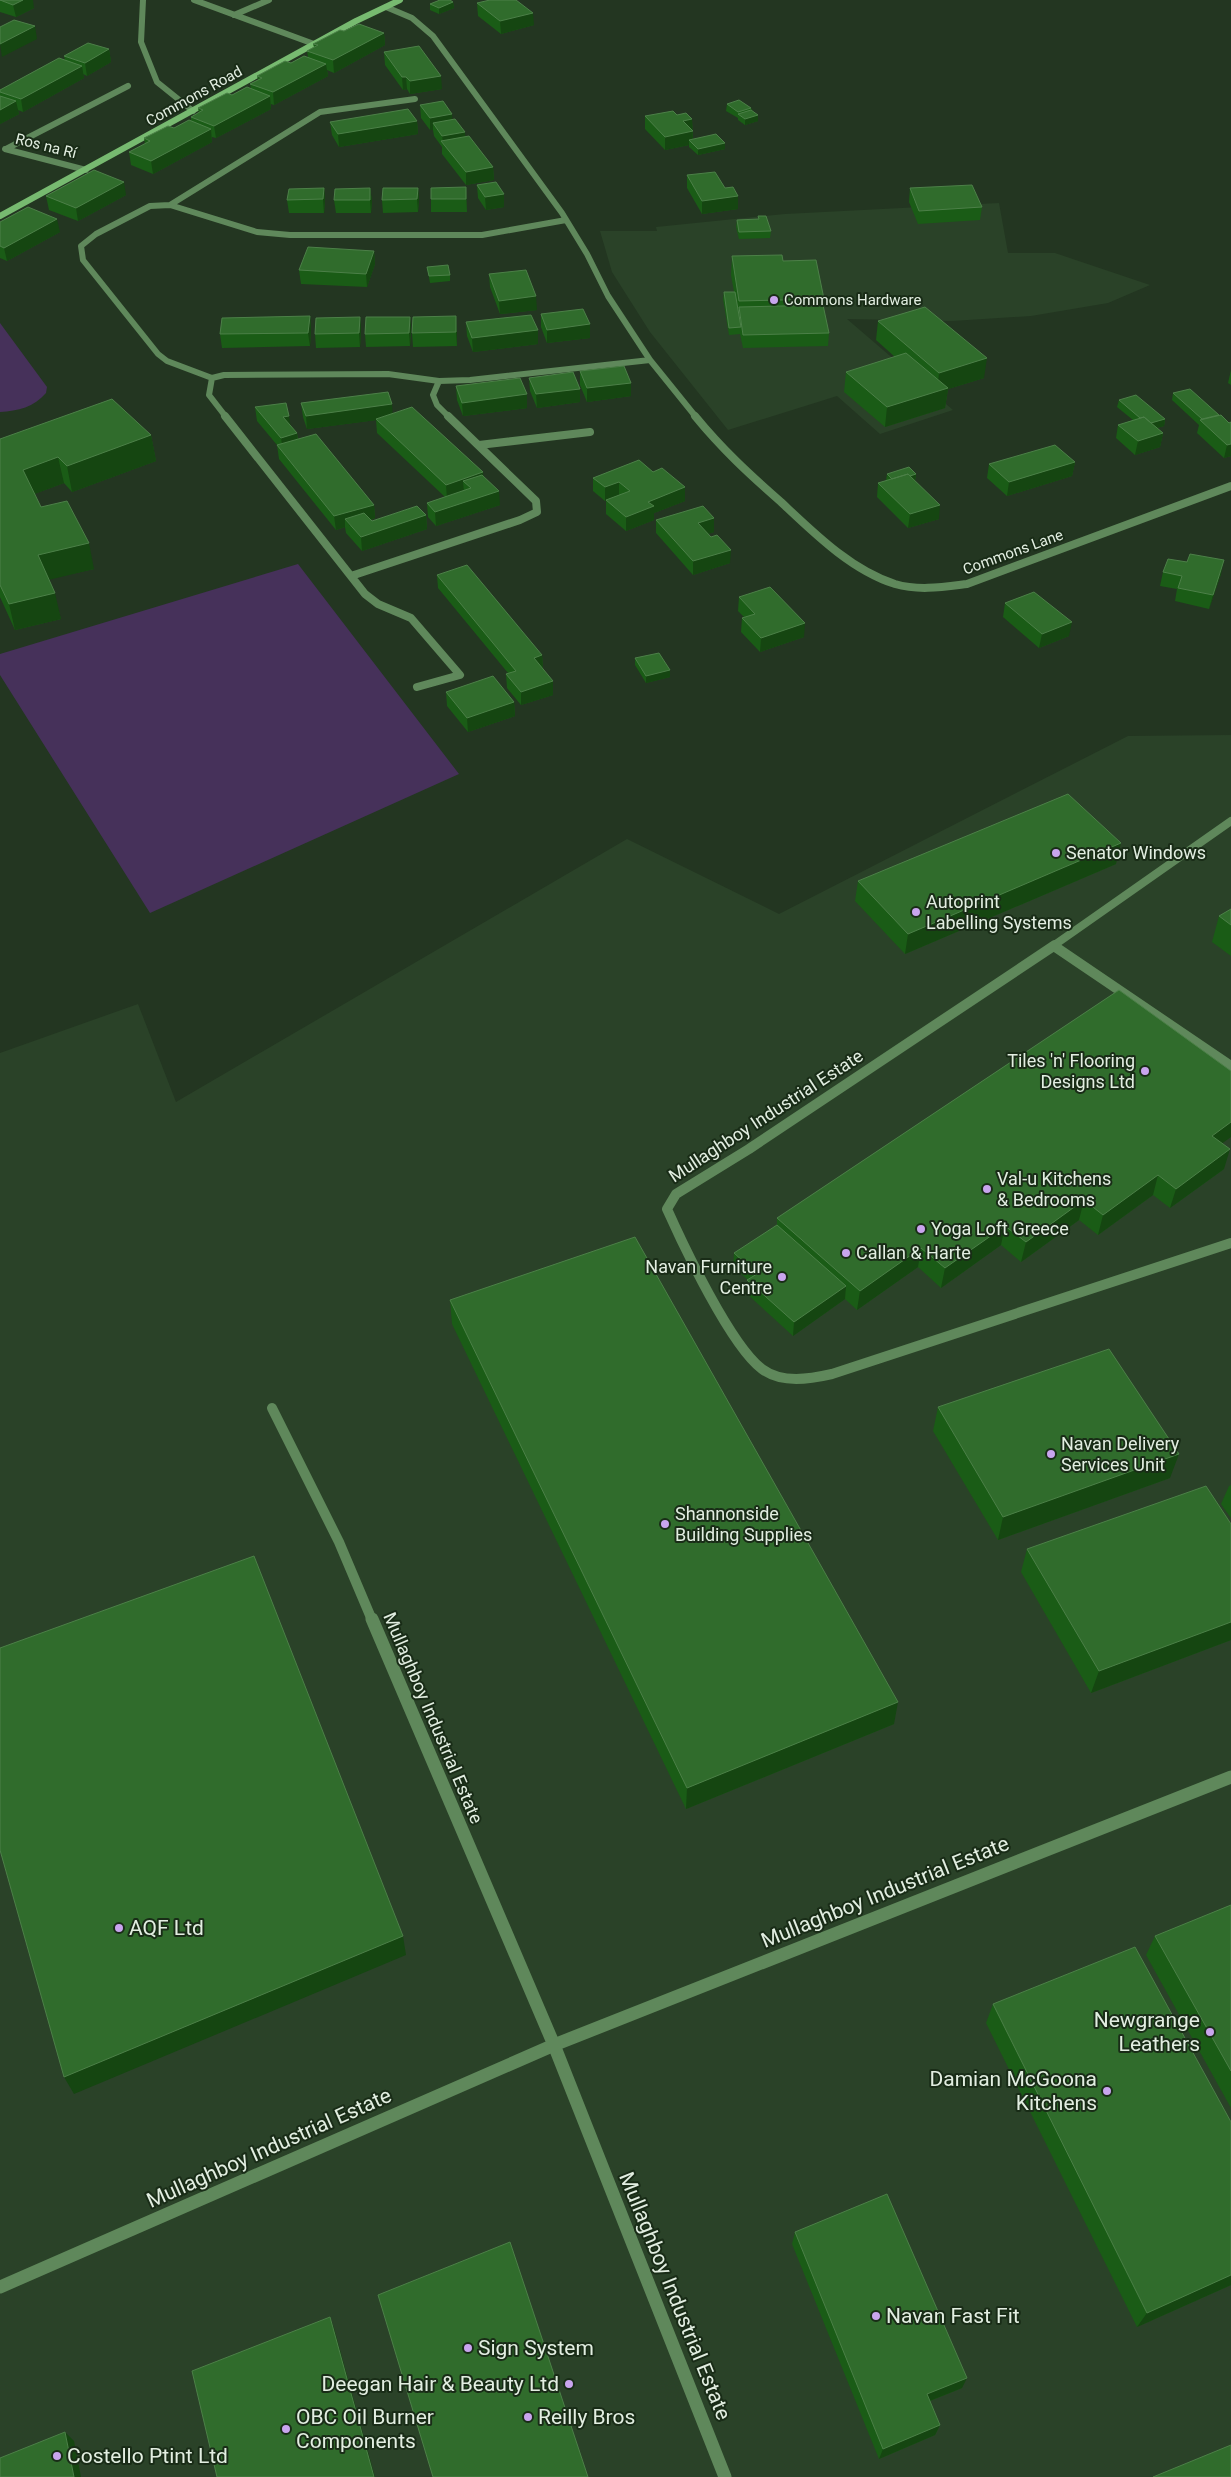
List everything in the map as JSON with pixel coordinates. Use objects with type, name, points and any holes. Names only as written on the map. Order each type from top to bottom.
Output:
[{"type":"street","points":[[143,0],[141,42],[157,82],[193,111]]},
{"type":"street","points":[[194,0],[314,44]]},
{"type":"street","points":[[234,14],[269,0]]},
{"type":"street","name":"Commons Road","points":[[0,216],[314,44],[400,0]]},
{"type":"street","name":"Commons Lane","points":[[386,6],[412,18],[433,36],[566,220],[587,254],[608,296],[650,360],[722,449],[813,532],[865,571],[896,584],[932,589],[967,584],[1231,486]]},
{"type":"street","points":[[3,149],[128,86]]},
{"type":"street","points":[[170,204],[320,112],[415,99]]},
{"type":"street","name":"Ros na Rí","points":[[3,149],[86,170]]},
{"type":"street","points":[[566,220],[482,235],[290,235],[257,232],[170,204],[150,206],[96,234],[80,246],[83,260],[158,354],[167,361],[212,378],[224,375],[388,374],[439,381],[470,380],[650,360]]},
{"type":"street","points":[[212,378],[209,395],[365,594],[378,604],[411,618],[460,674],[417,688]]},
{"type":"street","points":[[351,576],[520,520],[537,512],[536,501],[438,405],[433,395],[439,381]]},
{"type":"street","points":[[479,445],[590,432]]},
{"type":"street","name":"Mullaghboy Industrial Estate","points":[[1231,821],[1054,946],[749,1149],[676,1194],[667,1209],[677,1235],[744,1349],[761,1368],[787,1379],[808,1380],[841,1371],[1231,1243]]},
{"type":"street","points":[[1054,946],[1231,1066]]},
{"type":"street","name":"Mullaghboy Industrial Estate","points":[[272,1408],[338,1542],[554,2045],[725,2477]]},
{"type":"street","name":"Mullaghboy Industrial Estate","points":[[0,2287],[554,2045],[1231,1777]]},
{"type":"shaded area","points":[[999,203],[1008,253],[1055,253],[1150,285],[1108,303],[1031,316],[952,321],[847,319],[953,410],[880,434],[837,396],[728,430],[650,332],[612,272],[600,231],[657,231],[656,227],[785,214]]},
{"type":"shaded area","points":[[0,323],[47,387],[46,393],[31,405],[13,411],[0,412]]},
{"type":"shaded area","points":[[298,564],[459,774],[150,913],[0,675],[0,654]]},
{"type":"shaded area","points":[[1231,735],[1231,2477],[0,2477],[0,1053],[138,1004],[176,1102],[627,839],[779,914],[1128,736]]},
{"type":"building","points":[[0,0],[23,0],[13,5]]},
{"type":"building","points":[[440,0],[450,0],[453,2],[439,8],[430,4]]},
{"type":"building","points":[[490,0],[516,0],[533,13],[500,21],[477,3]]},
{"type":"building","points":[[14,20],[35,26],[0,44],[0,27]]},
{"type":"building","points":[[359,24],[384,33],[333,60],[307,51],[318,45],[313,44],[340,30],[344,31]]},
{"type":"building","points":[[88,43],[109,49],[85,63],[64,56]]},
{"type":"building","points":[[419,46],[441,76],[410,81],[406,77],[402,77],[384,52]]},
{"type":"building","points":[[304,56],[326,64],[273,92],[250,84],[262,78],[257,76],[285,61],[291,63]]},
{"type":"building","points":[[59,58],[82,66],[21,99],[0,92],[0,90]]},
{"type":"building","points":[[247,87],[270,96],[214,126],[191,117],[203,110],[198,108],[227,93],[232,95]]},
{"type":"building","points":[[0,96],[16,101],[0,110]]},
{"type":"building","points":[[739,100],[751,108],[738,112],[727,104]]},
{"type":"building","points":[[443,101],[452,114],[430,118],[420,105]]},
{"type":"building","points":[[408,109],[417,121],[338,134],[330,122]]},
{"type":"building","points":[[751,110],[758,115],[745,119],[738,114]]},
{"type":"building","points":[[673,111],[677,115],[686,113],[692,119],[683,121],[693,131],[665,137],[645,116]]},
{"type":"building","points":[[455,119],[465,132],[442,136],[433,123]]},
{"type":"building","points":[[189,120],[211,129],[151,161],[129,152],[150,141],[144,138],[168,126],[174,128]]},
{"type":"building","points":[[716,134],[725,143],[698,149],[689,140]]},
{"type":"building","points":[[469,136],[493,167],[466,172],[441,141]]},
{"type":"building","points":[[94,170],[124,182],[76,208],[46,196]]},
{"type":"building","points":[[715,172],[725,188],[733,187],[738,196],[702,201],[687,175]]},
{"type":"building","points":[[496,182],[504,194],[485,197],[477,185]]},
{"type":"building","points":[[972,185],[982,207],[919,211],[910,188]]},
{"type":"building","points":[[466,187],[466,199],[431,199],[431,188]]},
{"type":"building","points":[[324,188],[323,199],[287,200],[289,189]]},
{"type":"building","points":[[370,188],[370,200],[334,200],[335,189]]},
{"type":"building","points":[[383,188],[418,188],[417,199],[382,200]]},
{"type":"building","points":[[28,207],[57,219],[4,248],[0,246],[0,222]]},
{"type":"building","points":[[758,216],[766,216],[771,231],[739,232],[737,220],[759,219]]},
{"type":"building","points":[[308,247],[374,251],[366,274],[299,270]]},
{"type":"building","points":[[782,255],[783,261],[816,260],[824,299],[739,301],[732,256]]},
{"type":"building","points":[[448,265],[450,275],[429,276],[427,267]]},
{"type":"building","points":[[526,270],[536,296],[499,301],[489,274]]},
{"type":"building","points":[[724,292],[735,292],[741,327],[729,328]]},
{"type":"building","points":[[823,305],[829,333],[743,335],[739,307]]},
{"type":"building","points":[[925,307],[987,358],[939,373],[878,321]]},
{"type":"building","points":[[583,309],[590,324],[547,330],[541,314]]},
{"type":"building","points":[[531,315],[538,330],[472,338],[466,322]]},
{"type":"building","points":[[310,316],[308,333],[220,334],[222,318]]},
{"type":"building","points":[[456,316],[456,332],[412,333],[413,317]]},
{"type":"building","points":[[360,317],[359,333],[315,334],[316,318]]},
{"type":"building","points":[[366,317],[410,317],[409,333],[365,334]]},
{"type":"building","points":[[906,353],[948,388],[887,407],[846,372]]},
{"type":"building","points":[[624,366],[631,383],[587,388],[580,371]]},
{"type":"building","points":[[573,372],[580,389],[536,394],[529,378]]},
{"type":"building","points":[[520,378],[527,394],[462,403],[456,386]]},
{"type":"building","points":[[1190,389],[1219,415],[1202,419],[1173,393]]},
{"type":"building","points":[[388,392],[392,404],[306,416],[301,403]]},
{"type":"building","points":[[1136,395],[1165,419],[1151,423],[1144,417],[1140,418],[1119,400]]},
{"type":"building","points":[[112,399],[151,435],[67,466],[58,457],[23,470],[41,507],[67,501],[89,543],[38,555],[55,593],[9,604],[0,585],[0,439]]},
{"type":"building","points":[[286,403],[289,416],[283,417],[297,433],[281,438],[255,407]]},
{"type":"building","points":[[412,407],[483,472],[446,485],[376,419]]},
{"type":"building","points":[[1221,415],[1229,423],[1231,422],[1231,444],[1227,445],[1200,420]]},
{"type":"building","points":[[1144,417],[1163,433],[1138,441],[1118,425]]},
{"type":"building","points":[[316,434],[374,505],[334,516],[277,445]]},
{"type":"building","points":[[1055,445],[1075,462],[1009,482],[989,464]]},
{"type":"building","points":[[639,460],[653,472],[662,468],[685,487],[648,502],[654,506],[626,517],[606,500],[630,491],[619,482],[605,487],[593,478]]},
{"type":"building","points":[[909,467],[916,474],[910,476],[908,474],[892,479],[887,474]]},
{"type":"building","points":[[908,474],[940,505],[910,514],[878,483]]},
{"type":"building","points":[[482,475],[499,491],[435,512],[427,503],[471,488],[463,481]]},
{"type":"building","points":[[417,506],[426,515],[361,537],[345,519],[364,513],[372,521]]},
{"type":"building","points":[[703,506],[714,518],[698,523],[711,537],[717,535],[731,550],[693,561],[656,520]]},
{"type":"building","points":[[1190,554],[1224,560],[1213,595],[1178,588],[1182,576],[1163,572],[1168,559],[1187,562]]},
{"type":"building","points":[[467,565],[542,655],[534,658],[553,681],[521,692],[506,674],[516,671],[437,575]]},
{"type":"building","points":[[770,587],[805,623],[761,638],[742,618],[755,614],[739,597]]},
{"type":"building","points":[[1034,592],[1072,622],[1042,634],[1005,603]]},
{"type":"building","points":[[659,653],[670,670],[646,676],[635,658]]},
{"type":"building","points":[[493,676],[514,702],[467,718],[446,692]]},
{"type":"building","points":[[1068,794],[1121,843],[908,934],[858,881]]},
{"type":"building","points":[[1231,909],[1231,925],[1219,916]]},
{"type":"building","points":[[1119,990],[1231,1071],[1231,1122],[1212,1136],[1230,1149],[1176,1189],[1158,1175],[1103,1215],[1084,1200],[1026,1242],[1005,1226],[945,1268],[921,1248],[860,1291],[777,1218]]},
{"type":"building","name":"Navan Furniture Centre","points":[[777,1225],[846,1286],[794,1322],[747,1280],[757,1274],[734,1253]]},
{"type":"building","name":"Shannonside Building Supplies","points":[[635,1237],[898,1702],[687,1788],[450,1300]]},
{"type":"building","name":"Navan Delivery Services Unit","points":[[1109,1349],[1179,1454],[1003,1517],[938,1407]]},
{"type":"building","points":[[1206,1486],[1231,1524],[1231,1622],[1099,1671],[1027,1549]]},
{"type":"building","points":[[254,1556],[403,1936],[64,2077],[0,1850],[0,1648]]},
{"type":"building","name":"Newgrange Leathers","points":[[1231,1905],[1231,2071],[1155,1936]]},
{"type":"building","name":"Damian McGoona Kitchens","points":[[1135,1947],[1231,2122],[1231,2275],[1147,2313],[993,2004]]},
{"type":"building","name":"Navan Fast Fit","points":[[887,2194],[967,2378],[927,2394],[940,2425],[883,2449],[795,2232]]},
{"type":"building","name":"Sign System","points":[[510,2242],[588,2477],[433,2477],[378,2295]]},
{"type":"building","name":"OBC Oil Burner Components","points":[[330,2317],[374,2477],[217,2477],[192,2371]]},
{"type":"building","name":"Costello Ptint Ltd","points":[[65,2432],[74,2477],[0,2477],[0,2458]]},
{"type":"building","points":[[1231,2445],[1231,2477],[1153,2477]]},
{"type":"place","name":"Commons Hardware","points":[[774,300]]},
{"type":"place","name":"Senator Windows","points":[[1056,853]]},
{"type":"place","name":"Autoprint Labelling Systems","points":[[916,912]]},
{"type":"place","name":"Tiles 'n' Flooring Designs Ltd","points":[[1145,1071]]},
{"type":"place","name":"Val-u Kitchens & Bedrooms","points":[[987,1189]]},
{"type":"place","name":"Yoga Loft Greece","points":[[921,1229]]},
{"type":"place","name":"Callan & Harte","points":[[846,1253]]},
{"type":"place","name":"Navan Furniture Centre","points":[[782,1277]]},
{"type":"place","name":"Navan Delivery Services Unit","points":[[1051,1454]]},
{"type":"place","name":"Shannonside Building Supplies","points":[[665,1524]]},
{"type":"place","name":"AQF Ltd","points":[[119,1928]]},
{"type":"place","name":"Newgrange Leathers","points":[[1210,2032]]},
{"type":"place","name":"Damian McGoona Kitchens","points":[[1107,2091]]},
{"type":"place","name":"Navan Fast Fit","points":[[876,2316]]},
{"type":"place","name":"Sign System","points":[[468,2348]]},
{"type":"place","name":"Deegan Hair & Beauty Ltd","points":[[569,2384]]},
{"type":"place","name":"Reilly Bros","points":[[528,2417]]},
{"type":"place","name":"OBC Oil Burner Components","points":[[286,2429]]},
{"type":"place","name":"Costello Ptint Ltd","points":[[57,2456]]}]
